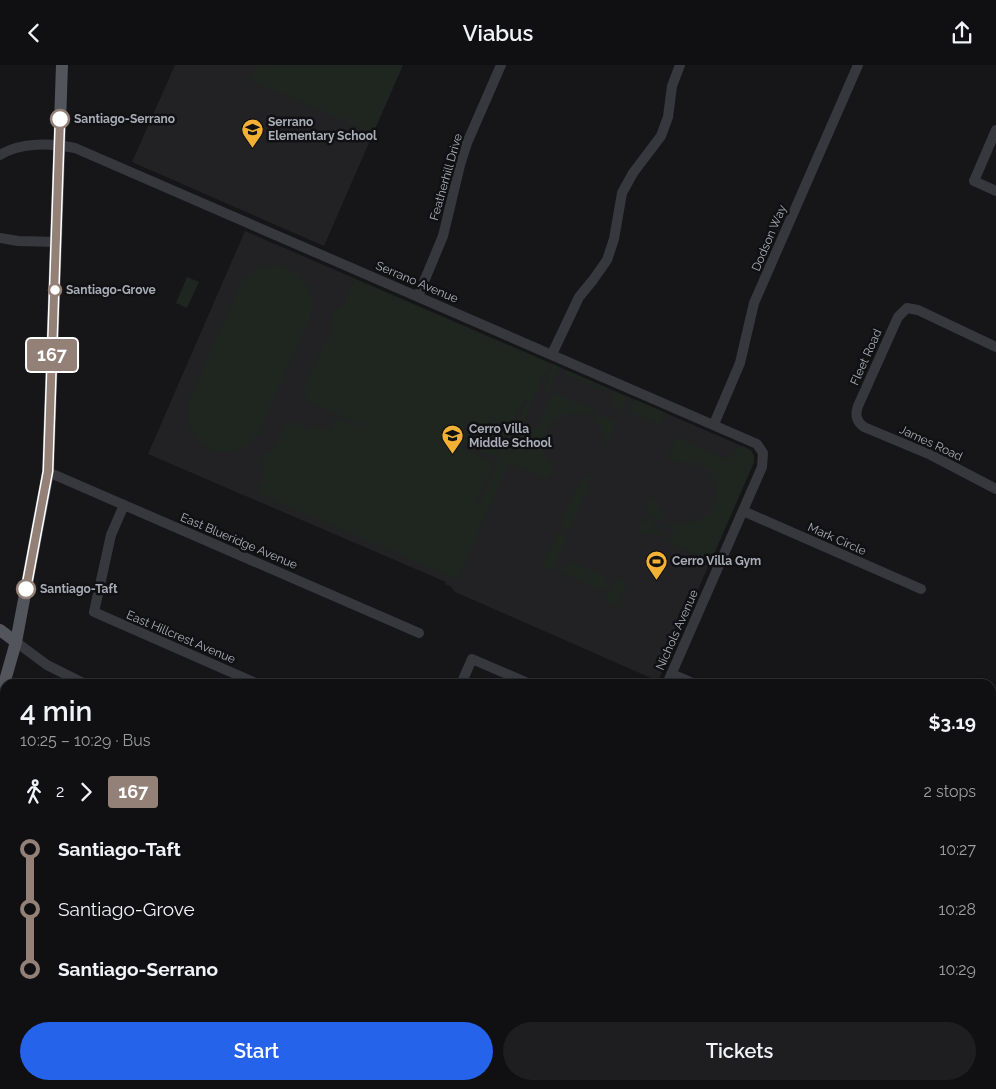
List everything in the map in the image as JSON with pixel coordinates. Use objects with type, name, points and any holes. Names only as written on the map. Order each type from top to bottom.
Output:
[{"type":"main road","points":[[5,679],[16,642],[48,471],[62,65]]},
{"type":"main road","points":[[0,630],[16,642]]},
{"type":"street","name":"Featherhill Drive","points":[[418,296],[441,241],[462,157],[501,65]]},
{"type":"street","points":[[552,354],[578,297],[593,280],[606,260],[614,239],[622,193],[633,173],[661,136],[668,117],[672,86],[680,65]]},
{"type":"street","name":"Dodson Way","points":[[714,424],[740,363],[754,303],[858,65]]},
{"type":"street","points":[[996,130],[974,181],[996,191]]},
{"type":"street","name":"Serrano Avenue","points":[[0,155],[22,146],[59,146],[77,149],[747,438],[761,448]]},
{"type":"street","points":[[0,238],[18,241],[56,242]]},
{"type":"street","name":"Fleet Road","points":[[857,419],[858,406],[898,317],[907,309],[918,310],[996,347]]},
{"type":"street","name":"James Road","points":[[857,419],[864,427],[931,455],[996,489]]},
{"type":"street","name":"Nichols Avenue","points":[[670,679],[763,463],[761,448]]},
{"type":"street","name":"East Blueridge Avenue","points":[[48,471],[420,633]]},
{"type":"street","name":"East Hillcrest Avenue","points":[[124,505],[111,535],[94,612],[247,679]]},
{"type":"street","name":"Mark Circle","points":[[743,511],[922,589]]},
{"type":"street","points":[[16,642],[46,665],[75,679]]},
{"type":"street","points":[[463,679],[472,659],[518,679]]},
{"type":"street","points":[[672,674],[684,679]]},
{"type":"shaded area","name":"Serrano Elementary School","points":[[175,65],[403,65],[324,246],[132,162]]},
{"type":"shaded area","points":[[257,65],[403,65],[373,133],[250,80]]},
{"type":"shaded area","name":"Cerro Villa Middle School","points":[[245,231],[751,450],[754,462],[659,679],[653,679],[455,592],[450,586],[445,584],[446,582],[148,454]]},
{"type":"shaded area","points":[[275,265],[293,271],[306,283],[312,300],[310,319],[258,435],[246,446],[232,452],[219,452],[207,447],[197,439],[190,428],[187,413],[190,397],[242,280],[257,269]]},
{"type":"shaded area","points":[[187,277],[199,282],[187,308],[176,303]]},
{"type":"shaded area","points":[[355,279],[549,363],[524,422],[538,428],[553,392],[595,410],[594,413],[617,422],[606,448],[602,429],[594,421],[596,415],[587,411],[585,415],[568,414],[554,421],[548,427],[543,443],[544,452],[554,469],[547,479],[509,463],[458,580],[256,493],[265,472],[261,463],[265,452],[270,454],[284,426],[288,422],[312,430],[315,424],[330,431],[336,418],[358,427],[358,424],[307,401],[303,391],[323,344],[333,333],[331,324],[332,313],[345,301]],"holes":[[[524,400],[527,401],[512,433],[514,434],[510,443],[498,447],[483,437],[463,428],[464,426],[499,441],[506,438]],[[459,443],[495,457],[498,464],[479,504],[476,502],[493,464],[491,461],[458,446]]]},
{"type":"shaded area","points":[[553,364],[559,367],[549,391],[543,388]]},
{"type":"shaded area","points":[[566,370],[607,388],[605,391],[565,374]]},
{"type":"shaded area","points":[[614,391],[628,397],[621,413],[610,400]]},
{"type":"shaded area","points":[[634,399],[666,413],[660,425],[629,412]]},
{"type":"shaded area","points":[[676,437],[725,459],[743,446],[750,450],[754,456],[754,462],[711,561],[667,542],[666,539],[674,536],[670,526],[663,528],[665,523],[673,526],[674,522],[683,525],[703,517],[710,510],[716,493],[715,483],[711,475],[703,467],[694,463],[676,462],[667,458]]},
{"type":"shaded area","points":[[589,475],[594,475],[570,530],[560,525],[577,487]]},
{"type":"shaded area","points":[[652,496],[665,518],[663,522],[655,520],[645,510]]},
{"type":"shaded area","points":[[644,513],[654,523],[652,529],[658,532],[660,528],[664,538],[640,530],[640,521],[647,525],[648,522],[642,518]]},
{"type":"shaded area","points":[[558,531],[568,536],[552,571],[542,567]]},
{"type":"shaded area","points":[[571,561],[607,577],[606,580],[608,582],[604,591],[558,571],[559,566],[568,568]]},
{"type":"shaded area","points":[[615,577],[627,583],[617,607],[605,601]]},
{"type":"bus line","name":"167","points":[[26,589],[48,471],[60,119]]},
{"type":"place","name":"Santiago-Serrano","points":[[60,119]]},
{"type":"place","name":"Serrano Elementary School","points":[[252,148]]},
{"type":"place","name":"Santiago-Grove","points":[[55,290]]},
{"type":"place","name":"Cerro Villa Middle School","points":[[453,455]]},
{"type":"place","name":"Cerro Villa Gym","points":[[656,580]]},
{"type":"place","name":"Santiago-Taft","points":[[26,589]]}]
